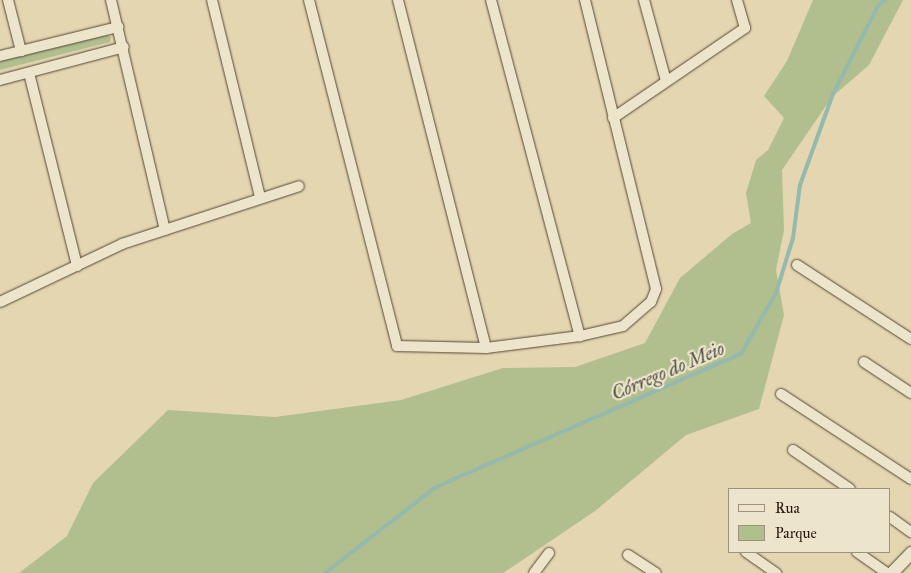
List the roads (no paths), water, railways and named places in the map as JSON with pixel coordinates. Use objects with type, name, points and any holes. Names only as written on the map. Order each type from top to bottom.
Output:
[{"type":"street","points":[[8,0],[21,51]]},
{"type":"street","points":[[111,0],[124,48],[165,230]]},
{"type":"street","points":[[212,0],[260,197]]},
{"type":"street","points":[[309,0],[397,346],[486,348],[580,336],[623,326],[651,302],[656,289],[585,0]]},
{"type":"street","points":[[398,0],[486,348]]},
{"type":"street","points":[[491,0],[580,336]]},
{"type":"street","points":[[644,0],[666,82]]},
{"type":"street","points":[[613,118],[745,28],[737,0]]},
{"type":"street","points":[[0,56],[118,27]]},
{"type":"street","points":[[0,80],[124,48]]},
{"type":"street","points":[[29,73],[77,266]]},
{"type":"street","points":[[0,302],[122,244],[260,197],[299,186]]},
{"type":"street","points":[[797,265],[911,339]]},
{"type":"street","points":[[864,362],[911,394]]},
{"type":"street","points":[[781,394],[911,479]]},
{"type":"street","points":[[793,450],[849,488]]},
{"type":"street","points":[[891,518],[911,532]]},
{"type":"street","points":[[534,573],[549,553]]},
{"type":"street","points":[[747,553],[776,573]]},
{"type":"street","points":[[858,553],[887,573]]},
{"type":"street","points":[[892,573],[911,553]]},
{"type":"street","points":[[628,555],[656,573]]},
{"type":"waterway","name":"Córrego do Meio","points":[[325,573],[436,487],[741,354],[776,293],[793,238],[800,185],[833,94],[878,6],[885,0]]}]
